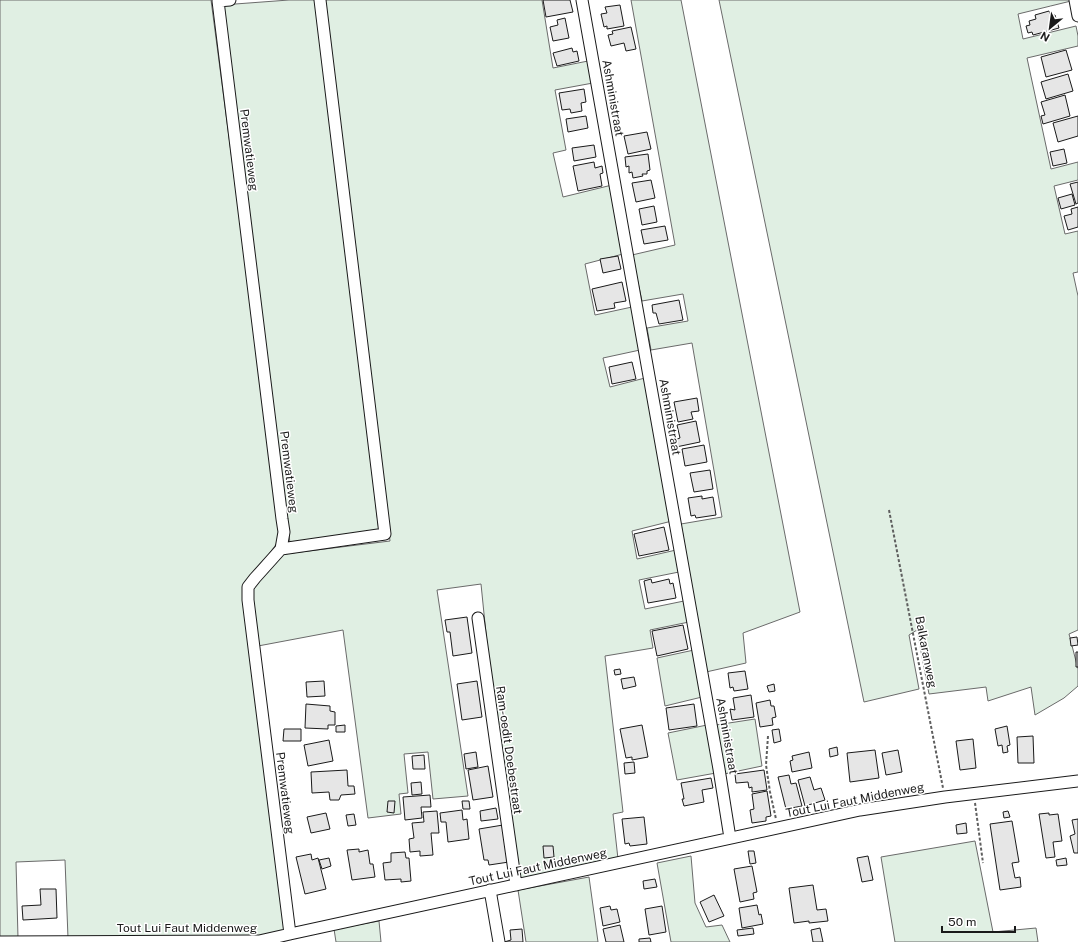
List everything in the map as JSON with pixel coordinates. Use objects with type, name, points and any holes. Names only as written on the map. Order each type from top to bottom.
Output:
[{"type":"street","points":[[218,1],[230,0]]},
{"type":"street","points":[[281,549],[385,534],[320,0]]},
{"type":"street","name":"Ashministraat","points":[[582,0],[720,769],[730,838]]},
{"type":"street","points":[[1075,0],[1078,16]]},
{"type":"street","name":"Premwatieweg","points":[[218,1],[284,532],[281,549],[248,588],[248,600],[290,934]]},
{"type":"street","name":"Ram-oedit Doebestraat","points":[[478,618],[516,885]]},
{"type":"street","name":"Tout Lui Faut Middenweg","points":[[0,942],[259,942],[490,890],[860,810],[945,797],[1078,781]]},
{"type":"street","points":[[490,890],[498,942]]},
{"type":"path","name":"Balkaranweg","points":[[889,510],[945,797]]},
{"type":"path","points":[[768,736],[766,764],[770,792],[778,828]]},
{"type":"path","points":[[974,794],[983,863]]},
{"type":"green space","points":[[0,0],[211,0],[281,533],[277,543],[244,589],[286,930],[255,937],[68,938],[65,860],[16,862],[18,938],[0,938]]},
{"type":"green space","points":[[289,0],[316,0],[379,531],[290,543],[222,5]]},
{"type":"green space","points":[[325,0],[542,0],[553,68],[588,61],[593,83],[555,90],[566,150],[553,153],[563,197],[612,185],[623,254],[585,264],[595,315],[632,307],[640,350],[603,358],[610,387],[645,378],[672,521],[632,531],[637,559],[676,550],[679,572],[639,580],[645,609],[684,601],[689,622],[650,630],[653,648],[605,656],[623,812],[613,814],[618,859],[519,880],[494,713],[481,584],[437,590],[468,796],[433,799],[428,752],[404,754],[408,793],[399,794],[401,814],[368,818],[343,630],[258,646],[253,587],[269,567],[284,554],[390,541]]},
{"type":"green space","points":[[631,0],[681,0],[800,612],[743,633],[746,663],[706,672],[681,524],[722,517],[692,343],[651,350],[647,328],[688,321],[683,294],[642,301],[632,255],[675,245]]},
{"type":"green space","points":[[719,0],[1071,0],[1018,14],[1023,39],[1076,26],[1078,36],[1078,46],[1027,58],[1051,169],[1078,162],[1078,180],[1054,186],[1065,234],[1078,231],[1078,272],[1073,273],[1078,296],[1078,630],[1069,634],[1078,669],[1078,686],[1064,698],[1035,715],[1031,687],[988,701],[986,687],[929,694],[917,630],[909,635],[919,689],[864,702]]},
{"type":"green space","points":[[694,650],[702,697],[665,706],[657,658]]},
{"type":"green space","points":[[755,719],[762,766],[724,774],[716,725]]},
{"type":"green space","points":[[707,725],[716,773],[677,780],[668,733]]},
{"type":"green space","points":[[975,841],[993,932],[1036,928],[1038,942],[895,942],[881,857]]},
{"type":"green space","points":[[691,856],[695,903],[706,927],[722,925],[730,942],[671,942],[657,863]]},
{"type":"green space","points":[[589,877],[598,942],[526,942],[518,890]]},
{"type":"green space","points":[[379,921],[381,942],[336,942],[334,929]]},
{"type":"building","points":[[543,0],[570,0],[573,12],[546,17]]},
{"type":"building","points":[[620,5],[624,26],[607,29],[607,26],[604,27],[601,14],[607,13],[605,7]]},
{"type":"building","points":[[1049,11],[1051,16],[1055,15],[1059,28],[1033,35],[1032,32],[1028,33],[1026,26],[1030,25],[1029,21],[1036,19],[1035,15]]},
{"type":"building","points":[[565,18],[569,38],[553,41],[550,27],[558,25],[557,20]]},
{"type":"building","points":[[631,27],[636,49],[626,51],[624,43],[611,46],[608,35],[613,34],[612,31]]},
{"type":"building","points":[[572,48],[573,52],[577,51],[579,61],[557,66],[553,53]]},
{"type":"building","points":[[1066,50],[1072,70],[1046,77],[1041,57]]},
{"type":"building","points":[[1068,74],[1073,91],[1046,99],[1041,82]]},
{"type":"building","points":[[584,89],[586,102],[581,103],[582,111],[571,113],[570,109],[562,110],[559,93]]},
{"type":"building","points":[[1065,95],[1070,116],[1043,124],[1041,116],[1045,115],[1041,102]]},
{"type":"building","points":[[586,116],[588,128],[568,132],[566,119]]},
{"type":"building","points":[[1078,116],[1078,136],[1058,142],[1053,123]]},
{"type":"building","points":[[647,132],[651,149],[628,154],[624,136]]},
{"type":"building","points":[[594,145],[596,157],[574,161],[572,148]]},
{"type":"building","points":[[1064,149],[1067,163],[1053,166],[1050,152]]},
{"type":"building","points":[[648,154],[650,170],[647,171],[647,174],[642,174],[643,176],[633,178],[632,172],[629,173],[629,166],[626,167],[625,157]]},
{"type":"building","points":[[594,162],[595,168],[602,166],[603,173],[600,174],[602,186],[578,191],[573,166]]},
{"type":"building","points":[[651,180],[655,198],[636,202],[632,183]]},
{"type":"building","points":[[1078,182],[1078,203],[1076,204],[1070,184]]},
{"type":"building","points":[[1072,194],[1075,205],[1061,209],[1058,198]]},
{"type":"building","points":[[654,206],[657,222],[642,225],[639,209]]},
{"type":"building","points":[[1078,207],[1078,227],[1068,230],[1064,216],[1072,214],[1071,209]]},
{"type":"building","points":[[665,226],[668,240],[644,244],[641,230]]},
{"type":"building","points":[[618,256],[621,269],[603,273],[600,259]]},
{"type":"building","points":[[622,282],[626,301],[614,303],[615,308],[597,311],[592,289]]},
{"type":"building","points":[[679,300],[683,320],[659,324],[656,313],[653,313],[652,305]]},
{"type":"building","points":[[632,362],[636,379],[612,384],[609,367]]},
{"type":"building","points":[[697,398],[699,411],[691,412],[693,419],[678,422],[674,402]]},
{"type":"building","points":[[696,421],[700,442],[676,447],[675,440],[680,438],[677,425]]},
{"type":"building","points":[[704,445],[707,462],[685,466],[682,449]]},
{"type":"building","points":[[710,470],[713,489],[694,492],[690,473]]},
{"type":"building","points":[[702,496],[702,499],[713,497],[716,515],[696,518],[695,515],[691,516],[688,498]]},
{"type":"building","points":[[664,527],[669,550],[639,556],[634,534]]},
{"type":"building","points":[[651,579],[652,583],[669,579],[670,584],[673,583],[676,598],[648,603],[644,581]]},
{"type":"building","points":[[467,617],[472,653],[453,656],[450,632],[447,632],[445,620]]},
{"type":"building","points":[[683,625],[688,649],[657,656],[652,631]]},
{"type":"building","points":[[1077,637],[1078,645],[1071,646],[1070,638]]},
{"type":"building","points":[[1076,652],[1078,652],[1078,667],[1076,667]]},
{"type":"building","points":[[620,669],[621,674],[615,675],[614,670]]},
{"type":"building","points":[[745,671],[748,689],[734,691],[733,687],[730,688],[728,673]]},
{"type":"building","points":[[634,677],[636,686],[623,689],[621,679]]},
{"type":"building","points":[[324,681],[325,696],[307,697],[306,682]]},
{"type":"building","points":[[477,681],[482,717],[462,720],[457,684]]},
{"type":"building","points":[[774,684],[775,691],[769,692],[767,686]]},
{"type":"building","points":[[751,695],[754,717],[732,720],[730,709],[735,710],[733,698]]},
{"type":"building","points":[[770,700],[771,706],[774,706],[776,717],[772,718],[773,725],[760,727],[756,703]]},
{"type":"building","points":[[306,704],[330,706],[330,711],[335,712],[335,725],[328,725],[328,729],[305,728]]},
{"type":"building","points":[[694,704],[697,726],[669,730],[666,708]]},
{"type":"building","points":[[345,725],[345,732],[336,732],[336,726]]},
{"type":"building","points":[[642,725],[648,757],[632,760],[632,757],[626,758],[620,729]]},
{"type":"building","points":[[1007,726],[1010,745],[1007,746],[1008,752],[1003,753],[1002,745],[998,746],[995,729]]},
{"type":"building","points":[[284,729],[301,729],[301,741],[283,741]]},
{"type":"building","points":[[779,729],[781,741],[774,743],[772,730]]},
{"type":"building","points":[[1033,736],[1034,763],[1018,763],[1017,737]]},
{"type":"building","points":[[973,739],[976,768],[960,770],[956,741]]},
{"type":"building","points":[[329,740],[333,761],[308,766],[304,745]]},
{"type":"building","points":[[837,747],[838,755],[830,757],[829,749]]},
{"type":"building","points":[[875,750],[879,778],[850,782],[847,753]]},
{"type":"building","points":[[898,750],[902,772],[886,775],[882,753]]},
{"type":"building","points":[[476,752],[478,767],[466,769],[464,754]]},
{"type":"building","points":[[809,752],[812,768],[792,772],[790,761],[793,760],[792,756]]},
{"type":"building","points":[[424,755],[425,769],[413,769],[412,756]]},
{"type":"building","points":[[634,762],[635,773],[625,774],[624,763]]},
{"type":"building","points":[[488,766],[493,797],[473,800],[468,770]]},
{"type":"building","points":[[347,770],[348,786],[354,786],[355,794],[341,795],[339,800],[330,800],[329,792],[312,793],[311,772]]},
{"type":"building","points":[[764,770],[767,790],[752,792],[752,787],[749,788],[748,782],[736,783],[735,774]]},
{"type":"building","points":[[789,775],[791,784],[796,783],[802,806],[786,809],[778,777]]},
{"type":"building","points":[[810,777],[814,790],[821,788],[825,800],[805,806],[798,780]]},
{"type":"building","points":[[711,778],[713,788],[702,790],[704,802],[684,806],[681,783]]},
{"type":"building","points":[[421,782],[422,794],[412,795],[411,783]]},
{"type":"building","points":[[767,791],[771,816],[766,817],[766,821],[752,823],[750,810],[754,809],[752,794]]},
{"type":"building","points":[[430,795],[431,807],[421,807],[422,818],[405,820],[403,797]]},
{"type":"building","points":[[388,801],[395,801],[394,813],[387,812]]},
{"type":"building","points":[[462,801],[469,801],[470,809],[463,809]]},
{"type":"building","points":[[496,808],[498,819],[481,821],[480,811]]},
{"type":"building","points":[[462,810],[463,820],[467,819],[469,839],[448,842],[446,822],[441,822],[440,813]]},
{"type":"building","points":[[437,811],[439,833],[431,833],[433,855],[420,856],[420,851],[410,852],[409,839],[414,838],[412,823],[424,822],[423,812]]},
{"type":"building","points":[[1008,811],[1010,817],[1004,818],[1003,812]]},
{"type":"building","points":[[326,813],[330,829],[311,833],[307,817]]},
{"type":"building","points":[[1049,813],[1049,815],[1058,814],[1062,841],[1053,842],[1055,857],[1046,858],[1039,814]]},
{"type":"building","points":[[354,814],[356,825],[348,826],[346,815]]},
{"type":"building","points":[[644,817],[647,844],[630,846],[629,843],[625,844],[622,819]]},
{"type":"building","points":[[1078,819],[1078,853],[1074,853],[1070,836],[1075,834],[1072,820]]},
{"type":"building","points":[[1012,821],[1019,862],[1012,863],[1015,878],[1020,877],[1021,887],[1000,890],[990,824]]},
{"type":"building","points":[[966,823],[967,833],[957,834],[956,825]]},
{"type":"building","points":[[503,825],[509,862],[489,865],[488,860],[484,860],[479,829]]},
{"type":"building","points":[[543,846],[553,846],[554,857],[544,858]]},
{"type":"building","points":[[359,849],[359,852],[368,850],[370,864],[373,864],[375,877],[352,880],[347,850]]},
{"type":"building","points":[[748,851],[754,851],[756,863],[750,864]]},
{"type":"building","points":[[405,852],[406,858],[409,858],[411,881],[401,882],[401,879],[385,880],[383,863],[391,862],[391,853]]},
{"type":"building","points":[[311,854],[312,860],[318,858],[326,889],[305,894],[296,857]]},
{"type":"building","points":[[868,856],[873,880],[862,882],[857,858]]},
{"type":"building","points":[[329,858],[331,866],[322,869],[319,860]]},
{"type":"building","points":[[1066,858],[1067,865],[1057,866],[1056,860]]},
{"type":"building","points":[[752,866],[757,892],[753,893],[754,899],[740,902],[734,869]]},
{"type":"building","points":[[655,879],[657,887],[644,889],[643,881]]},
{"type":"building","points":[[813,885],[817,910],[826,909],[828,921],[794,923],[789,888]]},
{"type":"building","points":[[40,889],[56,889],[57,918],[23,920],[22,906],[41,905]]},
{"type":"building","points":[[714,895],[724,916],[709,922],[700,902]]},
{"type":"building","points":[[757,905],[763,924],[742,928],[739,908]]},
{"type":"building","points":[[610,906],[611,910],[617,909],[620,922],[603,926],[600,908]]},
{"type":"building","points":[[662,906],[666,932],[649,935],[645,909]]},
{"type":"building","points":[[620,925],[624,942],[606,942],[603,929]]},
{"type":"building","points":[[753,928],[754,934],[738,936],[737,930]]},
{"type":"building","points":[[820,928],[823,942],[813,942],[811,930]]},
{"type":"building","points":[[522,929],[523,942],[504,942],[511,940],[510,930]]},
{"type":"building","points":[[650,938],[651,942],[639,942],[639,939]]}]
